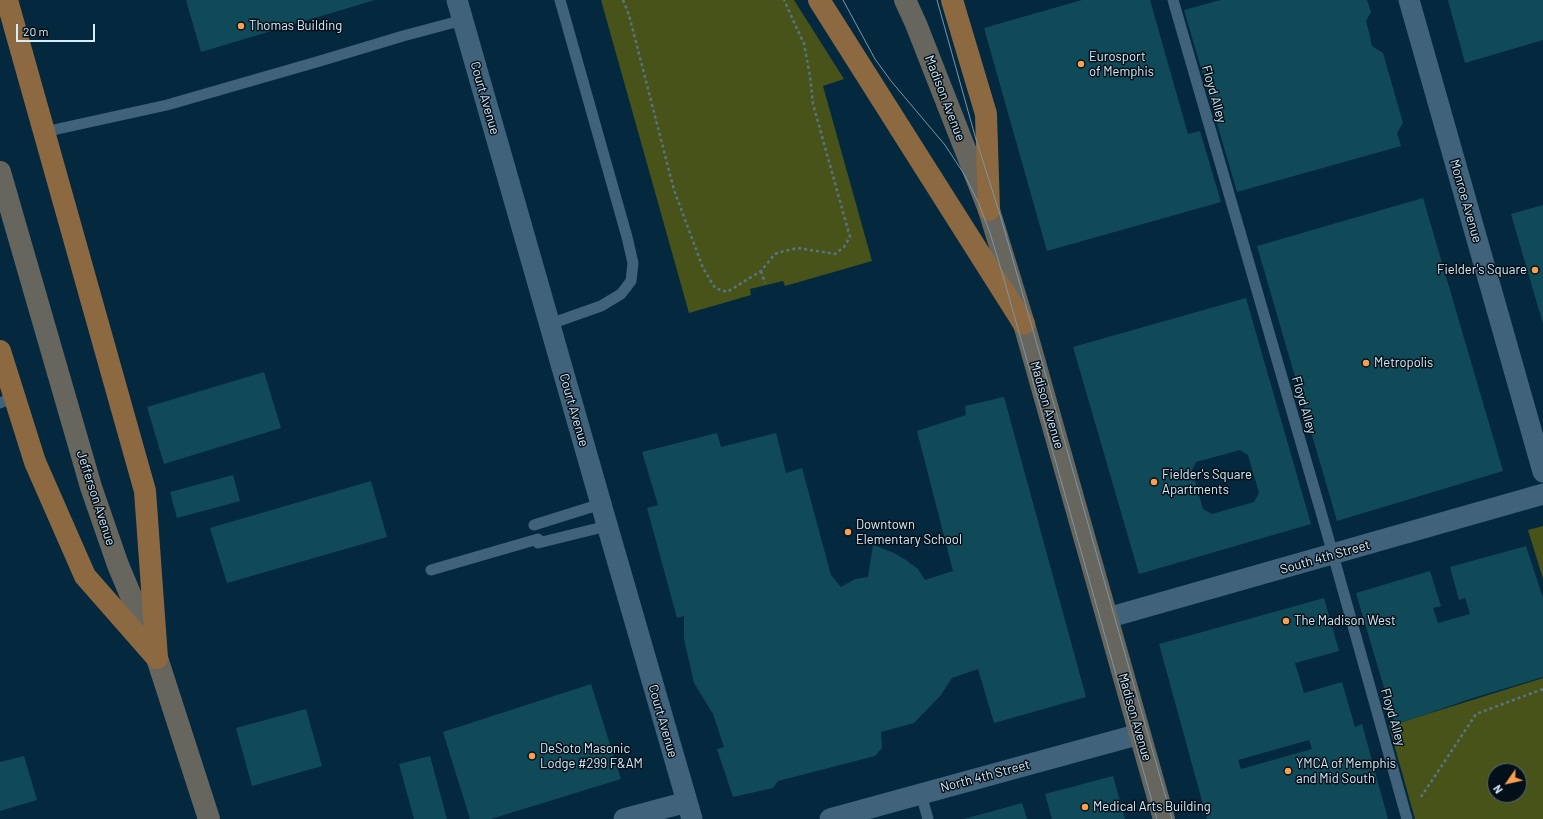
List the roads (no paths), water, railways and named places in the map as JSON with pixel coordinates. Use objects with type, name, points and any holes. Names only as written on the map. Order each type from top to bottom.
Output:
[{"type":"main road","points":[[8,0],[145,491],[157,658]]},
{"type":"main road","points":[[819,0],[1024,324]]},
{"type":"main road","points":[[952,0],[986,114],[989,210]]},
{"type":"main road","points":[[0,351],[7,400],[85,576],[157,658]]},
{"type":"street","name":"Court Avenue","points":[[457,0],[607,526],[690,810]]},
{"type":"street","name":"Madison Avenue","points":[[905,0],[916,24],[989,210],[1024,324],[1164,819]]},
{"type":"street","name":"Monroe Avenue","points":[[1409,0],[1543,472]]},
{"type":"street","name":"Jefferson Avenue","points":[[0,172],[91,487],[118,565],[157,658],[209,819]]},
{"type":"street","name":"South 4th Street","points":[[1107,618],[1333,555],[1543,494]]},
{"type":"street","name":"North 4th Street","points":[[830,819],[1140,734]]},
{"type":"street","points":[[624,819],[690,810]]},
{"type":"lane","points":[[550,324],[601,306],[620,294],[631,281],[633,263],[560,0]]},
{"type":"lane","name":"Floyd Alley","points":[[1173,0],[1333,555],[1407,819]]},
{"type":"lane","points":[[44,132],[167,105],[463,20]]},
{"type":"lane","points":[[534,525],[601,504]]},
{"type":"lane","points":[[431,570],[538,541],[607,526]]},
{"type":"lane","points":[[921,794],[928,819]]},
{"type":"tram line","points":[[843,0],[875,59],[891,81],[945,145],[964,174],[979,204],[990,233],[1003,276],[1157,819]]},
{"type":"tram line","points":[[937,0],[975,136],[1001,218],[1172,819]]},
{"type":"place","name":"Thomas Building","points":[[241,26]]},
{"type":"place","name":"Eurosport of Memphis","points":[[1081,64]]},
{"type":"place","name":"Fielder's Square","points":[[1535,270]]},
{"type":"place","name":"Metropolis","points":[[1366,363]]},
{"type":"place","name":"Fielder's Square Apartments","points":[[1154,482]]},
{"type":"place","name":"Downtown Elementary School","points":[[848,532]]},
{"type":"place","name":"The Madison West","points":[[1286,621]]},
{"type":"place","name":"DeSoto Masonic Lodge #299 F&AM","points":[[532,756]]},
{"type":"place","name":"YMCA of Memphis and Mid South","points":[[1288,771]]},
{"type":"place","name":"Medical Arts Building","points":[[1085,807]]}]
